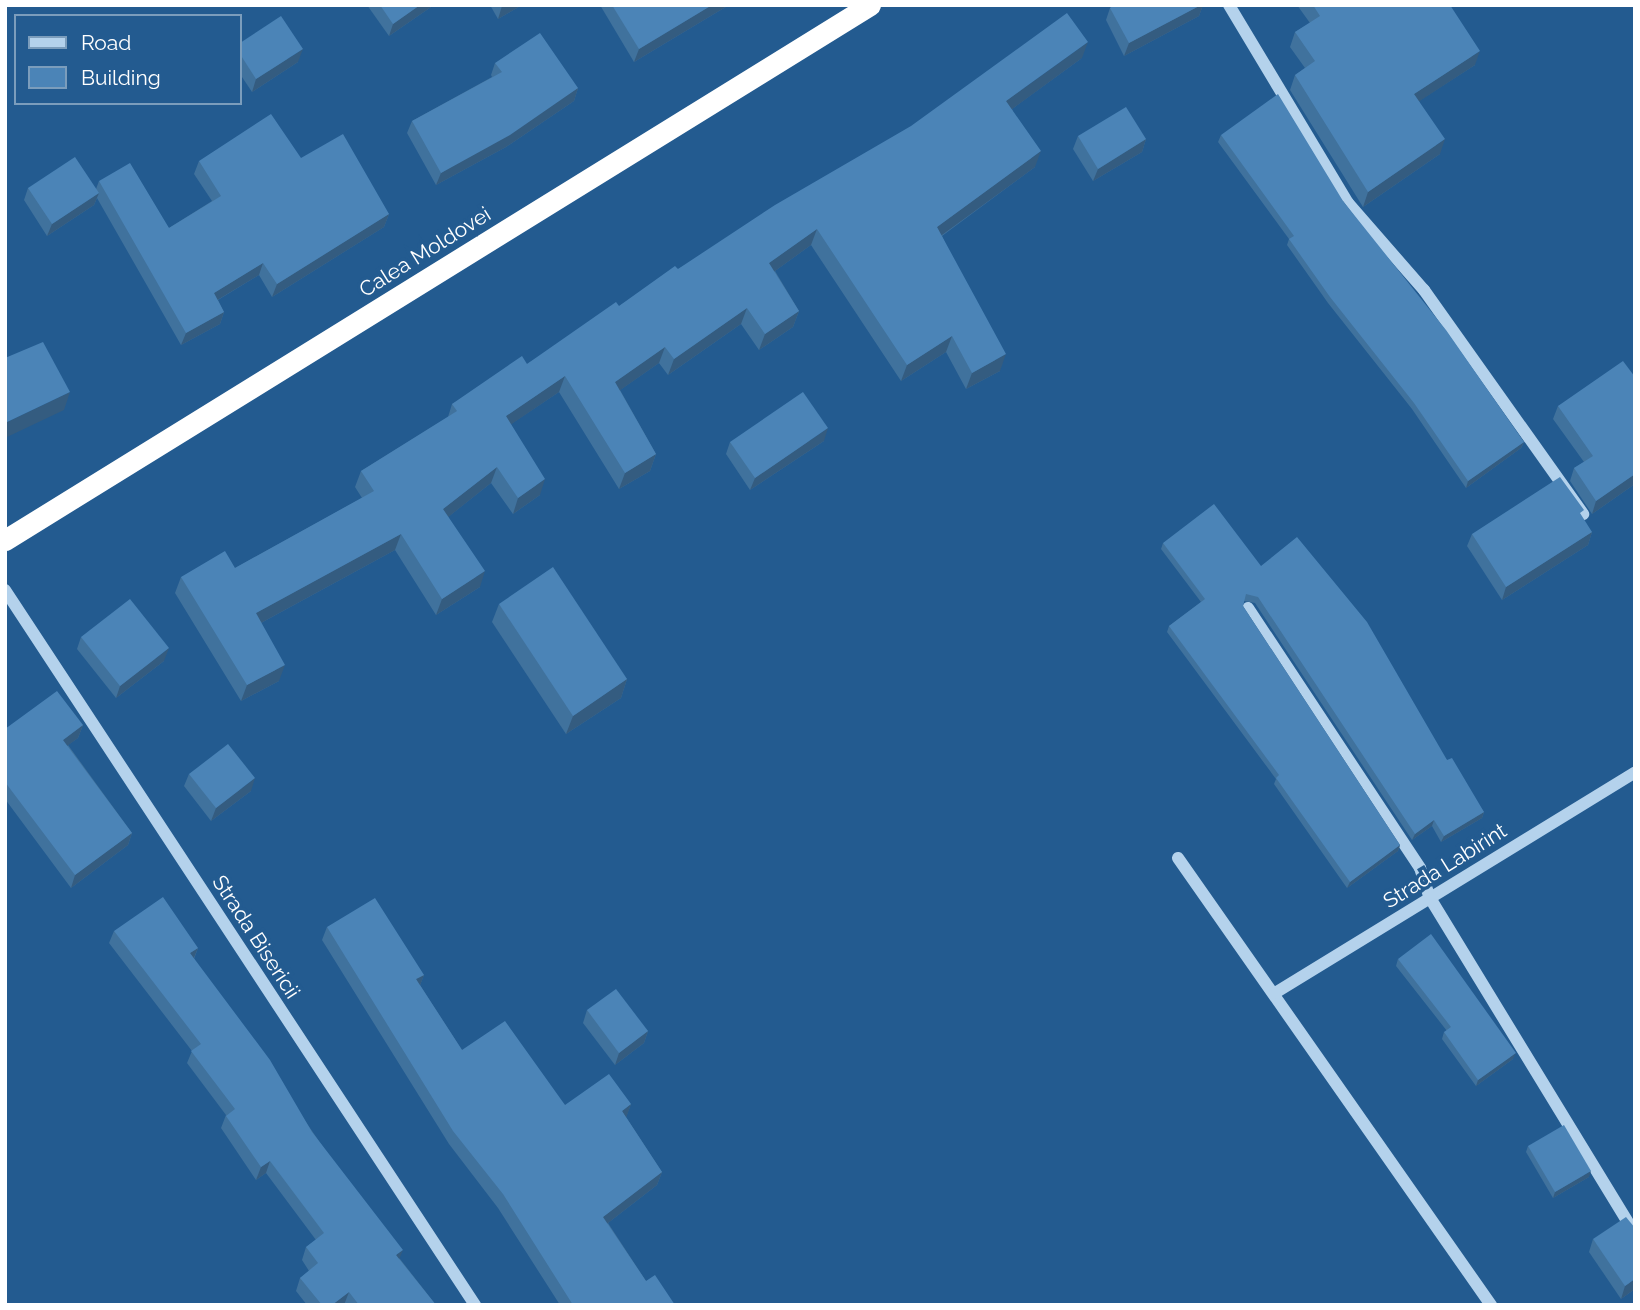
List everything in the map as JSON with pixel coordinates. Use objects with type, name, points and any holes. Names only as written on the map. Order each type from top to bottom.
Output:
[{"type":"highway","name":"Calea Moldovei","points":[[5,540],[870,5]]},
{"type":"street","points":[[1229,5],[1348,203],[1424,290],[1583,514]]},
{"type":"street","name":"Strada Bisericii","points":[[5,590],[475,1305]]},
{"type":"street","points":[[1248,608],[1420,868],[1430,898],[1635,1234]]},
{"type":"street","name":"Strada Labirint","points":[[1275,993],[1635,772]]},
{"type":"street","points":[[1178,858],[1491,1305]]},
{"type":"building","points":[[380,5],[420,5],[393,24]]},
{"type":"building","points":[[612,5],[712,5],[639,49]]},
{"type":"building","points":[[1114,5],[1201,5],[1129,43],[1110,8]]},
{"type":"building","points":[[1313,5],[1450,5],[1480,51],[1414,94],[1445,139],[1368,192],[1295,75],[1315,61],[1295,32],[1320,16]]},
{"type":"building","points":[[1067,13],[1088,42],[1006,101],[1041,151],[937,227],[1006,354],[972,373],[952,336],[907,365],[817,229],[769,263],[799,311],[765,334],[747,308],[674,359],[665,347],[615,382],[656,454],[625,473],[565,376],[506,416],[545,479],[518,498],[497,467],[443,509],[485,571],[442,599],[401,534],[256,613],[285,665],[247,685],[181,577],[225,551],[235,568],[374,491],[361,471],[457,411],[452,404],[522,356],[527,364],[616,302],[619,306],[675,266],[678,269],[775,205],[911,126]]},
{"type":"building","points":[[281,16],[303,49],[256,79],[242,57],[242,42]]},
{"type":"building","points":[[540,33],[578,88],[510,135],[441,173],[412,121],[502,72],[495,63]]},
{"type":"building","points":[[1278,94],[1343,201],[1446,330],[1524,442],[1468,481],[1414,403],[1330,297],[1289,239],[1294,236],[1221,135]]},
{"type":"building","points":[[1126,107],[1146,139],[1098,169],[1078,136]]},
{"type":"building","points":[[271,114],[301,158],[343,134],[389,214],[277,284],[263,263],[214,293],[224,312],[186,333],[99,181],[130,163],[169,228],[221,196],[199,161]]},
{"type":"building","points":[[75,157],[99,193],[52,224],[28,188]]},
{"type":"building","points":[[43,342],[70,392],[5,423],[5,358]]},
{"type":"building","points":[[1623,361],[1635,377],[1635,474],[1596,501],[1574,468],[1593,456],[1558,406]]},
{"type":"building","points":[[803,392],[828,428],[755,478],[730,442]]},
{"type":"building","points":[[1560,477],[1584,510],[1580,513],[1592,532],[1506,587],[1472,534]]},
{"type":"building","points":[[1214,504],[1261,566],[1297,537],[1367,622],[1447,760],[1452,758],[1484,812],[1444,836],[1434,820],[1415,834],[1258,597],[1246,594],[1243,606],[1400,845],[1350,882],[1276,778],[1279,775],[1169,626],[1205,599],[1163,543]]},
{"type":"building","points":[[553,567],[627,679],[573,716],[499,604]]},
{"type":"building","points":[[130,599],[169,648],[120,686],[81,637]]},
{"type":"building","points":[[57,691],[83,725],[63,740],[132,833],[75,875],[5,782],[5,729]]},
{"type":"building","points":[[228,744],[255,778],[216,808],[189,774]]},
{"type":"building","points":[[163,897],[198,948],[190,953],[270,1060],[312,1132],[403,1250],[396,1255],[436,1305],[359,1305],[349,1292],[332,1305],[322,1305],[300,1278],[318,1263],[306,1247],[324,1233],[270,1161],[261,1167],[226,1116],[235,1109],[191,1051],[201,1044],[114,931]]},
{"type":"building","points":[[375,898],[424,975],[416,979],[462,1050],[505,1021],[565,1105],[609,1074],[631,1104],[622,1111],[662,1172],[603,1217],[646,1281],[655,1275],[675,1305],[573,1305],[503,1194],[453,1131],[327,927]]},
{"type":"building","points":[[1431,934],[1516,1053],[1478,1080],[1444,1032],[1451,1027],[1398,959]]},
{"type":"building","points":[[616,989],[648,1031],[619,1053],[587,1010]]},
{"type":"building","points":[[1564,1125],[1591,1171],[1555,1192],[1528,1146]]},
{"type":"building","points":[[1626,1217],[1635,1228],[1635,1279],[1625,1286],[1593,1239]]}]
